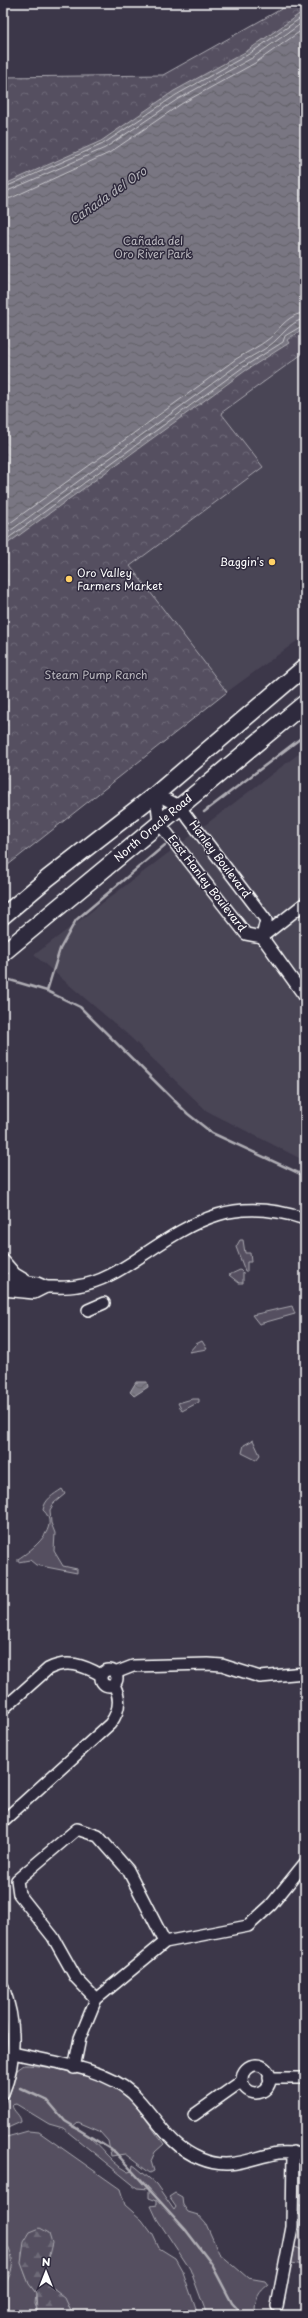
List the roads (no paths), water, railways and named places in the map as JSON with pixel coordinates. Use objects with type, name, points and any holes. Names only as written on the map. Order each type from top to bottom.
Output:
[{"type":"highway","points":[[3,916],[48,878],[156,794],[305,666]]},
{"type":"highway","name":"North Oracle Road","points":[[3,953],[305,703]]},
{"type":"street","name":"Hanley Boulevard","points":[[156,794],[180,806],[266,920],[262,937]]},
{"type":"street","points":[[156,794],[159,823]]},
{"type":"street","name":"East Hanley Boulevard","points":[[159,823],[246,934],[262,937],[305,997]]},
{"type":"street","points":[[262,937],[305,903]]},
{"type":"street","points":[[3,1279],[27,1282],[46,1287],[77,1286],[102,1278],[123,1268],[179,1231],[202,1219],[226,1212],[269,1210],[305,1219]]},
{"type":"street","points":[[3,1260],[14,1274],[27,1282]]},
{"type":"street","points":[[3,1290],[34,1293],[46,1287]]},
{"type":"street","points":[[88,1310],[104,1303]]},
{"type":"street","points":[[3,1709],[48,1669],[55,1665],[63,1663],[79,1664],[101,1675]]},
{"type":"street","points":[[101,1675],[108,1670],[116,1673],[138,1666],[208,1664],[222,1665],[260,1677],[305,1673]]},
{"type":"street","points":[[3,1822],[110,1724],[116,1714],[119,1700],[114,1685],[117,1679],[116,1673]]},
{"type":"street","points":[[101,1675],[101,1680],[104,1685],[114,1685]]},
{"type":"street","points":[[96,1999],[76,1978],[53,1937],[19,1894],[17,1880],[77,1829],[98,1836],[128,1870],[165,1942]]},
{"type":"street","points":[[74,2068],[80,2038],[96,1999],[165,1942],[248,1926],[271,1905],[305,1863]]},
{"type":"street","points":[[3,1987],[9,2004],[13,2054],[8,2079],[3,2094]]},
{"type":"street","points":[[13,2054],[108,2077],[119,2083],[132,2094],[177,2146],[202,2160],[218,2164],[241,2164],[278,2153],[293,2152],[305,2154]]},
{"type":"street","points":[[194,2115],[242,2081],[246,2069],[254,2066],[266,2070],[269,2078],[268,2086],[257,2093],[245,2088],[242,2081]]},
{"type":"street","points":[[269,2078],[305,2078]]},
{"type":"street","points":[[277,2306],[292,2227],[293,2152]]},
{"type":"water","name":"Cañada del Oro River Park","points":[[305,10],[305,327],[287,340],[289,343],[245,371],[3,547],[3,185],[101,141],[174,91],[247,51]]},
{"type":"water","points":[[136,1382],[147,1382],[148,1387],[134,1396],[130,1392]]},
{"type":"waterway","points":[[204,812],[305,735]]},
{"type":"waterway","points":[[47,991],[60,949],[76,920],[165,845]]},
{"type":"waterway","points":[[3,978],[47,991],[80,1007],[188,1114],[212,1133],[305,1176]]},
{"type":"waterway","points":[[20,2088],[48,2101],[65,2121],[115,2152],[185,2229],[211,2263],[232,2303],[243,2315]]},
{"type":"place","name":"Baggin's","points":[[272,562]]},
{"type":"place","name":"Oro Valley Farmers Market","points":[[69,579]]},
{"type":"water label","name":"Cañada del Oro","points":[[108,196]]},
{"type":"park label","name":"Steam Pump Ranch","points":[[96,675]]}]
